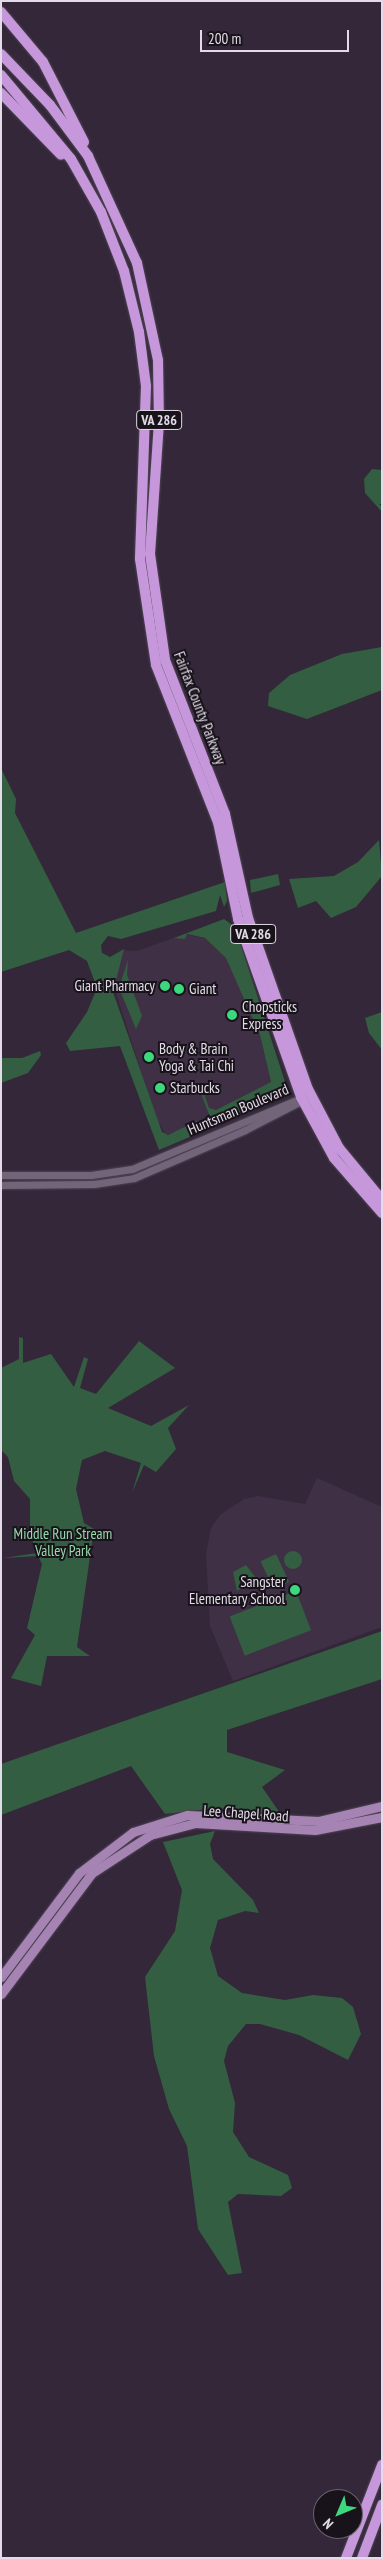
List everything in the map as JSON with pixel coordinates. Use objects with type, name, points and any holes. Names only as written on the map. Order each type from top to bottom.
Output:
[{"type":"highway","points":[[1,12],[48,70],[97,172]]},
{"type":"highway","name":"Fairfax County Parkway","points":[[1,54],[50,105],[97,172],[131,246],[155,340],[159,415],[150,554],[158,634],[176,693],[225,814],[248,918],[305,1098],[342,1152],[382,1200]]},
{"type":"highway","name":"Fairfax County Parkway","points":[[1,75],[62,145],[108,226],[133,301],[144,372],[147,432],[140,559],[150,640],[168,698],[218,822],[238,919],[305,1098],[339,1166],[382,1213]]},
{"type":"highway","points":[[1,94],[64,159],[108,226]]},
{"type":"highway","points":[[346,2558],[382,2465]]},
{"type":"highway","points":[[362,2558],[382,2505]]},
{"type":"main road","name":"Lee Chapel Road","points":[[1,1994],[79,1887],[130,1845],[195,1823],[285,1825],[327,1820],[382,1806]]},
{"type":"main road","name":"Lee Chapel Road","points":[[1,1977],[68,1885],[119,1840],[187,1815],[328,1829],[382,1817]]},
{"type":"street","name":"Huntsman Boulevard","points":[[1,1175],[124,1170],[305,1098]]},
{"type":"street","name":"Huntsman Boulevard","points":[[1,1185],[94,1184],[134,1178],[305,1098]]},
{"type":"shaded area","points":[[185,934],[207,939],[228,960],[260,1035],[271,1083],[216,1110],[214,1125],[205,1129],[201,1122],[166,1135],[156,1118],[113,984],[123,950],[137,951]]},
{"type":"shaded area","name":"Sangster Elementary School","points":[[317,1478],[382,1507],[382,1627],[233,1681],[210,1626],[206,1554],[211,1528],[220,1515],[244,1499],[258,1496],[305,1504]]},
{"type":"green space","points":[[372,469],[382,470],[382,512],[365,493],[364,479]]},
{"type":"green space","points":[[382,647],[382,690],[307,719],[268,706],[269,693],[290,675],[342,654]]},
{"type":"green space","points":[[1,768],[16,799],[15,813],[76,933],[225,882],[227,901],[224,907],[220,895],[216,911],[121,939],[108,936],[101,945],[102,953],[110,957],[124,949],[113,992],[162,1132],[168,1135],[197,1121],[203,1128],[199,1133],[159,1150],[120,1046],[70,1051],[66,1043],[87,1012],[97,988],[87,961],[69,950],[1,972]]},
{"type":"green space","points":[[379,840],[382,876],[356,907],[331,918],[316,901],[298,908],[289,879],[334,876],[358,862]]},
{"type":"green space","points":[[278,874],[280,885],[251,893],[250,880]]},
{"type":"green space","points":[[224,919],[235,927],[288,1091],[217,1123],[212,1122],[200,1091],[202,1088],[209,1108],[216,1110],[271,1082],[260,1035],[226,958],[205,938],[187,934],[185,939],[174,938]]},
{"type":"green space","points":[[128,960],[127,975],[142,1016],[136,1029],[119,988]]},
{"type":"green space","points":[[382,1012],[382,1050],[369,1033],[365,1018]]},
{"type":"green space","points":[[40,1051],[41,1055],[28,1073],[1,1083],[1,1058],[22,1058]]},
{"type":"green space","name":"Middle Run Stream Valley Park","points":[[19,1337],[23,1338],[23,1363],[51,1354],[74,1387],[84,1357],[88,1359],[80,1388],[96,1394],[139,1341],[175,1368],[108,1408],[151,1426],[189,1405],[168,1428],[176,1449],[156,1472],[144,1465],[132,1493],[141,1463],[105,1451],[82,1460],[76,1489],[84,1523],[94,1529],[77,1647],[90,1656],[47,1656],[41,1686],[11,1678],[35,1635],[27,1628],[42,1564],[38,1556],[3,1558],[37,1553],[30,1535],[30,1499],[14,1481],[8,1457],[1,1450],[1,1368],[19,1359]]},
{"type":"green space","points":[[293,1551],[301,1556],[302,1560],[297,1568],[293,1569],[285,1564],[284,1560],[289,1552]]},
{"type":"green space","points":[[276,1554],[289,1582],[274,1589],[261,1561]]},
{"type":"green space","points":[[246,1565],[256,1578],[237,1591],[233,1572]]},
{"type":"green space","points":[[296,1591],[311,1630],[245,1656],[230,1616]]},
{"type":"green space","points":[[382,1631],[382,1679],[227,1730],[227,1752],[285,1770],[262,1787],[282,1816],[217,1808],[165,1814],[131,1766],[1,1815],[1,1764]]},
{"type":"green space","points":[[215,1831],[210,1844],[213,1859],[253,1900],[259,1913],[245,1911],[218,1920],[210,1948],[218,1976],[242,1993],[285,2000],[313,1995],[342,1998],[353,2007],[361,2034],[348,2060],[299,2035],[260,2024],[246,2024],[228,2046],[224,2061],[235,2103],[233,2132],[249,2157],[288,2175],[292,2188],[281,2196],[238,2194],[228,2202],[242,2273],[228,2275],[198,2229],[187,2146],[169,2109],[154,2056],[145,1977],[175,1931],[182,1890],[163,1842]]},
{"type":"place","name":"Giant Pharmacy","points":[[165,986]]},
{"type":"place","name":"Giant","points":[[179,989]]},
{"type":"place","name":"Chopsticks Express","points":[[232,1015]]},
{"type":"place","name":"Body & Brain Yoga & Tai Chi","points":[[149,1057]]},
{"type":"place","name":"Starbucks","points":[[160,1088]]},
{"type":"place","name":"Sangster Elementary School","points":[[295,1590]]}]
